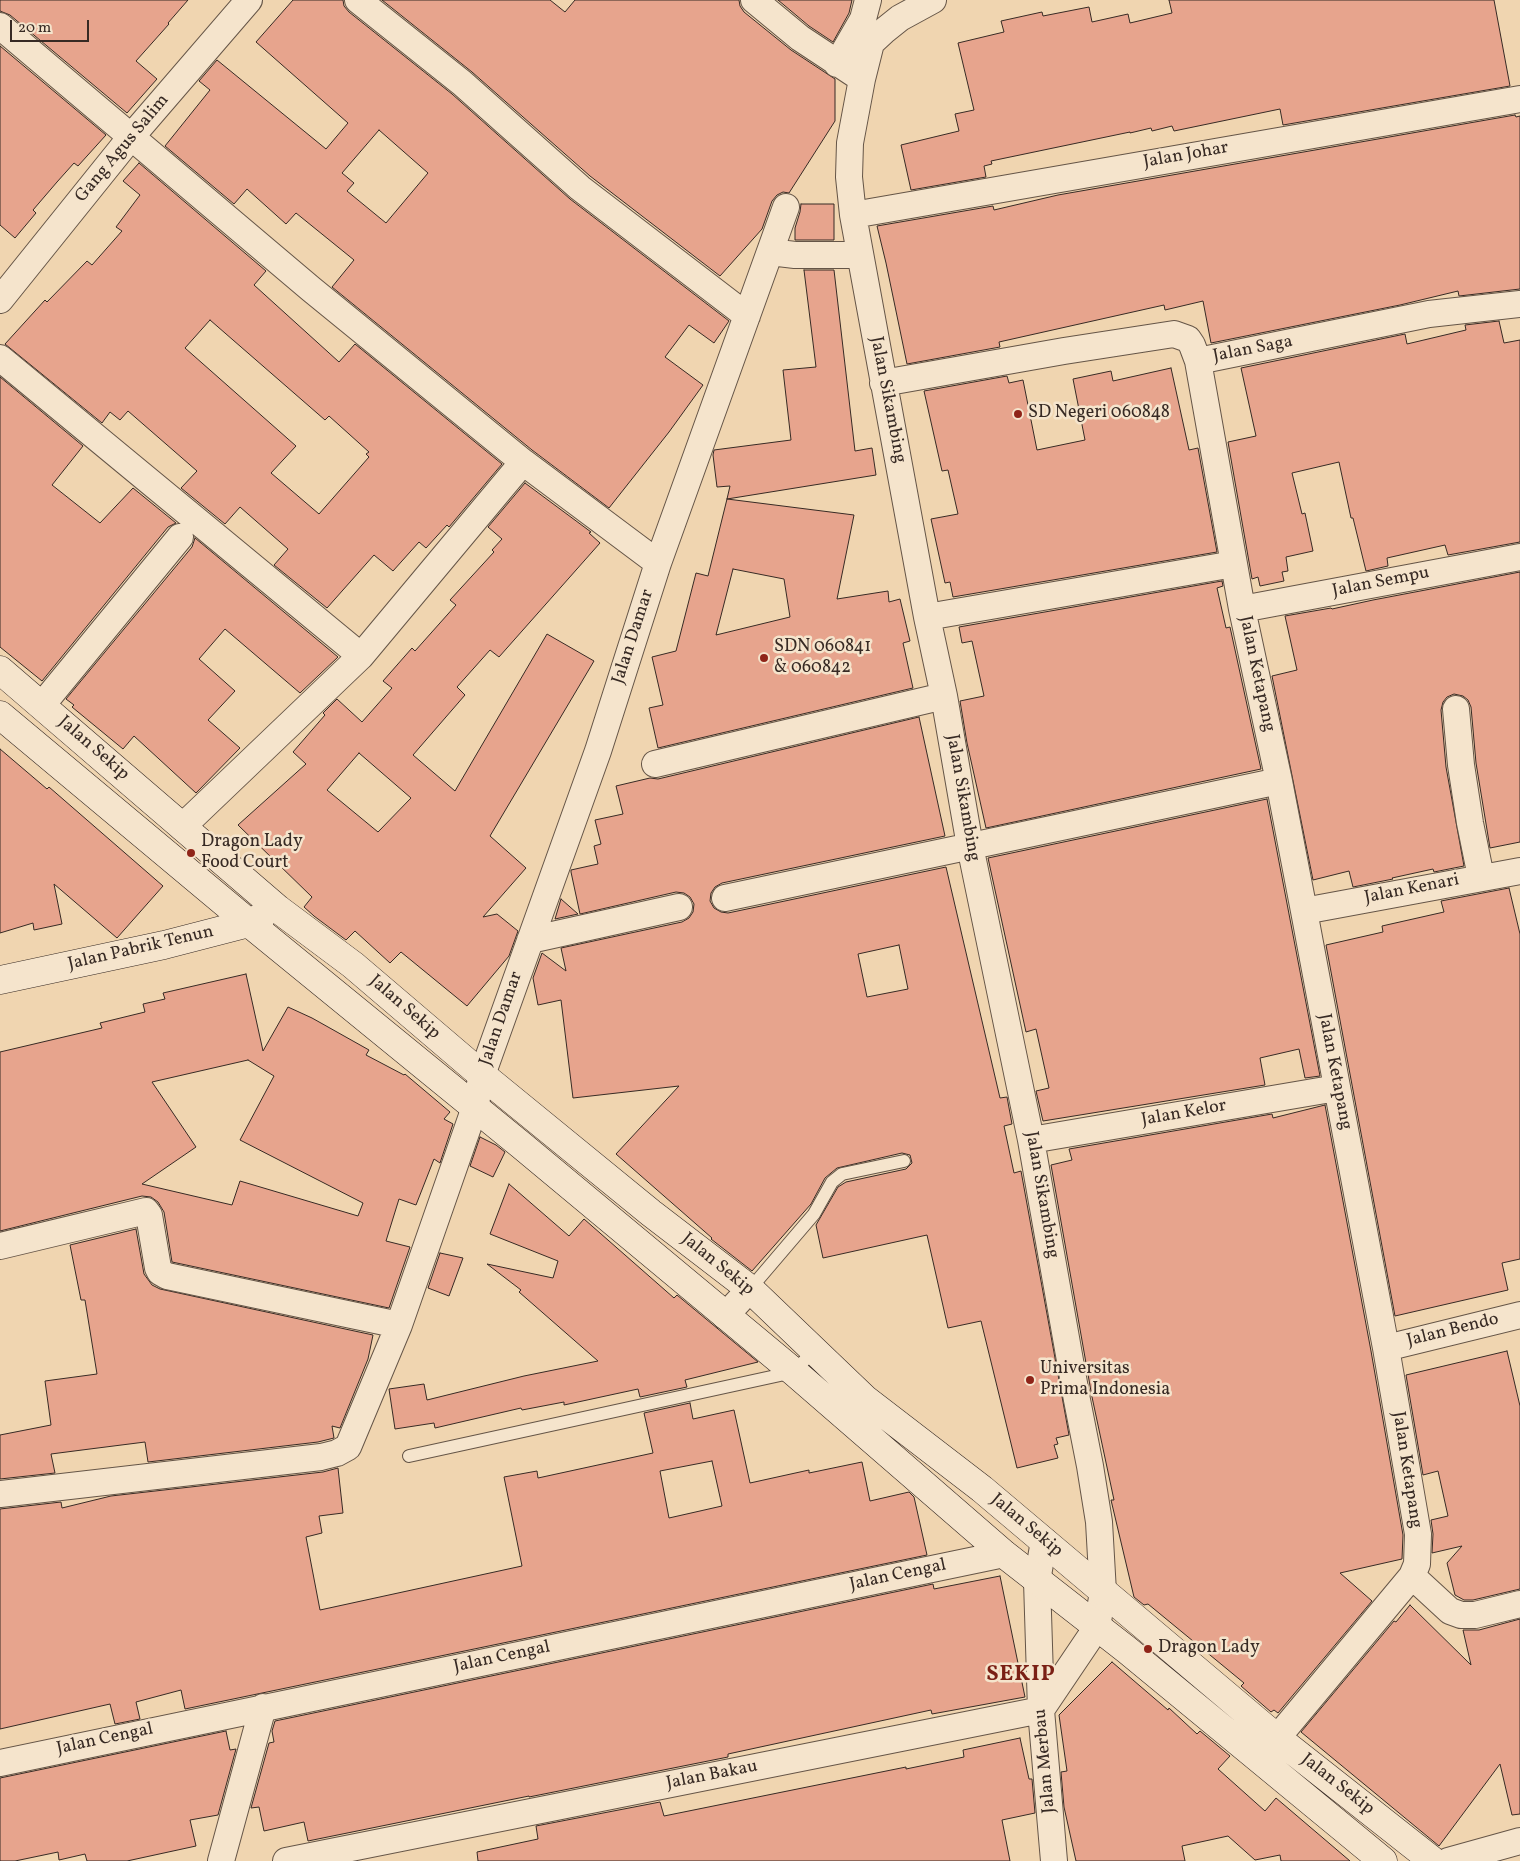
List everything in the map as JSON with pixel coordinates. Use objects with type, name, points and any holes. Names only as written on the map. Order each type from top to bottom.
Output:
[{"type":"street","name":"Gang Agus Salim","points":[[0,300],[131,137],[249,0]]},
{"type":"street","points":[[358,0],[462,83],[580,188],[747,316]]},
{"type":"street","points":[[754,0],[800,38],[837,64],[862,78]]},
{"type":"street","points":[[837,64],[864,19],[868,0]]},
{"type":"street","name":"Jalan Sikambing","points":[[933,0],[900,18],[871,43],[862,78],[850,143],[849,177],[859,255],[927,616],[944,696],[970,846],[1031,1140],[1090,1466],[1099,1522],[1103,1592],[1097,1627]]},
{"type":"street","points":[[0,26],[311,289],[523,462],[658,563]]},
{"type":"street","name":"Jalan Johar","points":[[853,215],[1520,98]]},
{"type":"street","name":"Jalan Damar","points":[[0,1494],[321,1457],[348,1448],[399,1325],[475,1107],[482,1075],[598,750],[658,563],[786,207]]},
{"type":"street","points":[[770,252],[795,255],[859,255]]},
{"type":"street","name":"Jalan Saga","points":[[884,383],[1064,351],[1174,334],[1188,339],[1192,344],[1198,361],[1429,314],[1520,304]]},
{"type":"street","points":[[0,358],[361,656]]},
{"type":"street","name":"Jalan Ketapang","points":[[1198,361],[1242,609],[1279,781],[1386,1348],[1418,1534],[1417,1564],[1412,1576],[1277,1738]]},
{"type":"street","points":[[182,827],[361,656],[523,462]]},
{"type":"street","points":[[42,706],[180,537]]},
{"type":"street","name":"Jalan Sempu","points":[[1242,609],[1520,558]]},
{"type":"street","points":[[927,616],[1234,564]]},
{"type":"street","name":"Jalan Sekip","points":[[0,670],[278,909],[354,965],[482,1075],[651,1213],[750,1289],[865,1399],[982,1489],[1277,1738],[1433,1861]]},
{"type":"street","points":[[655,764],[944,696]]},
{"type":"street","points":[[1456,709],[1461,766],[1481,877]]},
{"type":"street","name":"Jalan Sekip","points":[[0,715],[249,923],[475,1107],[794,1372],[1004,1554],[1231,1735],[1383,1861]]},
{"type":"street","points":[[725,898],[1279,781]]},
{"type":"street","name":"Jalan Kenari","points":[[1304,911],[1481,877],[1519,876]]},
{"type":"street","points":[[530,940],[679,907]]},
{"type":"street","name":"Jalan Pabrik Tenun","points":[[0,980],[164,945],[249,923],[278,909]]},
{"type":"street","name":"Jalan Kelor","points":[[1031,1140],[1337,1088]]},
{"type":"street","points":[[0,1246],[146,1211],[149,1215],[158,1268],[160,1272],[167,1276],[399,1325]]},
{"type":"street","points":[[725,1316],[750,1289]]},
{"type":"street","name":"Jalan Bendo","points":[[1386,1348],[1520,1315]]},
{"type":"street","name":"Jalan Merbau","points":[[1044,1541],[1037,1580],[1041,1710],[1054,1861]]},
{"type":"street","name":"Jalan Cengal","points":[[0,1763],[1004,1554]]},
{"type":"street","points":[[1412,1576],[1450,1611],[1461,1615],[1475,1615],[1520,1604]]},
{"type":"street","points":[[1041,1710],[1097,1627]]},
{"type":"street","points":[[221,1861],[263,1707]]},
{"type":"street","name":"Jalan Bakau","points":[[286,1861],[1041,1710]]},
{"type":"street","points":[[1448,1861],[1520,1840]]},
{"type":"lane","points":[[750,1289],[814,1214],[832,1182],[842,1174],[904,1161]]},
{"type":"lane","points":[[409,1456],[794,1372],[813,1351]]},
{"type":"building","points":[[0,0],[188,0],[136,61],[157,79],[127,113],[10,15],[0,11]]},
{"type":"building","points":[[293,0],[343,0],[344,6],[349,12],[452,94],[570,199],[729,321],[714,343],[689,325],[665,357],[703,385],[669,432],[609,508],[532,450],[332,287],[354,260],[296,213],[286,224],[247,189],[234,204],[165,146],[210,90],[199,81],[217,60],[326,149],[348,123],[256,42]],"holes":[[[379,130],[428,173],[386,223],[347,191],[354,183],[342,173]]]},
{"type":"building","points":[[382,0],[550,0],[565,12],[575,0],[739,0],[744,12],[791,50],[835,79],[835,121],[789,193],[783,192],[772,201],[762,229],[720,276],[590,176],[472,72]]},
{"type":"building","points":[[778,0],[852,0],[849,13],[833,42],[809,26]]},
{"type":"building","points":[[1169,0],[1494,0],[1510,86],[1283,125],[1280,109],[1174,131],[1172,126],[1152,131],[1151,128],[991,161],[992,164],[984,166],[986,177],[911,190],[901,145],[959,131],[955,114],[974,110],[958,43],[1004,32],[1001,21],[1042,12],[1043,16],[1089,7],[1092,22],[1128,14],[1130,23],[1172,13]]},
{"type":"building","points":[[0,46],[106,135],[78,166],[74,163],[57,182],[33,210],[36,213],[15,238],[0,225]]},
{"type":"building","points":[[1515,115],[1516,117],[1520,116],[1520,289],[1459,296],[1458,291],[1400,305],[1211,343],[1203,301],[1165,310],[1164,305],[999,342],[1000,347],[907,364],[877,226],[993,206],[994,210],[1058,195]]},
{"type":"building","points":[[139,163],[266,271],[254,285],[339,362],[355,344],[502,464],[449,527],[447,525],[426,548],[419,542],[393,571],[374,555],[327,608],[274,565],[288,549],[240,507],[225,524],[181,488],[197,471],[128,411],[120,420],[110,412],[102,423],[5,344],[45,300],[47,302],[87,261],[92,265],[122,231],[116,227],[140,195],[123,181]],"holes":[[[210,320],[325,420],[329,416],[369,452],[366,454],[369,457],[319,514],[271,473],[296,446],[185,348]]]},
{"type":"building","points":[[801,204],[834,204],[834,240],[795,240],[795,228]]},
{"type":"building","points":[[804,270],[834,270],[855,451],[872,448],[876,475],[727,499],[730,486],[717,487],[714,450],[791,440],[783,370],[816,367]]},
{"type":"building","points":[[1499,321],[1504,343],[1520,340],[1520,542],[1448,555],[1445,545],[1387,558],[1388,566],[1366,571],[1353,518],[1351,518],[1339,462],[1292,473],[1302,514],[1305,513],[1313,551],[1286,557],[1288,571],[1282,572],[1284,581],[1260,586],[1258,577],[1252,579],[1228,442],[1256,436],[1241,368],[1405,334],[1407,344],[1466,330],[1465,325]]},
{"type":"building","points":[[1171,368],[1189,450],[1198,448],[1217,552],[953,597],[950,582],[945,583],[931,519],[958,514],[948,470],[942,471],[924,391],[1007,376],[1009,383],[1023,380],[1037,450],[1085,440],[1073,379],[1111,371],[1113,381]]},
{"type":"building","points":[[0,377],[83,446],[52,485],[100,523],[133,488],[176,523],[168,527],[42,681],[0,647]]},
{"type":"building","points":[[525,483],[591,532],[589,533],[600,543],[499,657],[490,650],[457,687],[465,695],[413,755],[455,791],[547,634],[594,661],[490,836],[526,868],[483,917],[497,914],[518,931],[509,956],[467,1006],[401,952],[390,963],[355,931],[346,940],[314,916],[304,907],[312,897],[238,825],[306,764],[293,752],[325,715],[323,713],[337,699],[362,722],[392,688],[383,681],[412,648],[415,651],[456,605],[450,600],[494,552],[492,550],[502,539],[488,527]],"holes":[[[359,753],[411,798],[378,832],[327,790]]]},
{"type":"building","points":[[727,499],[854,515],[837,599],[888,591],[889,602],[900,599],[910,641],[903,643],[913,688],[658,748],[649,708],[663,705],[652,657],[676,651],[696,573],[708,576]],"holes":[[[733,569],[784,579],[790,617],[716,635]]]},
{"type":"building","points":[[195,538],[338,657],[300,693],[225,629],[199,659],[235,691],[208,720],[240,748],[196,793],[134,736],[123,749],[72,707],[74,705],[66,699],[192,547]]},
{"type":"building","points":[[1520,572],[1520,842],[1490,848],[1476,763],[1471,707],[1468,700],[1463,696],[1454,694],[1447,697],[1443,702],[1441,710],[1446,767],[1464,866],[1434,872],[1433,869],[1353,887],[1349,871],[1313,880],[1272,676],[1297,670],[1285,616],[1332,609]]},
{"type":"building","points":[[1222,581],[1223,586],[1217,588],[1226,628],[1230,627],[1261,769],[986,828],[967,743],[960,701],[984,696],[972,641],[962,643],[959,627]]},
{"type":"building","points":[[919,717],[945,836],[722,883],[715,887],[711,893],[710,901],[714,908],[728,913],[946,867],[1000,1098],[1007,1097],[1012,1124],[1004,1126],[1014,1173],[1021,1171],[1069,1435],[1056,1438],[1058,1444],[1054,1445],[1058,1458],[1017,1468],[981,1321],[948,1328],[927,1235],[823,1258],[816,1225],[838,1187],[846,1182],[906,1169],[912,1163],[910,1155],[902,1153],[837,1168],[825,1178],[811,1204],[752,1271],[711,1239],[616,1154],[679,1086],[573,1098],[561,1000],[538,1005],[533,978],[542,953],[566,971],[561,948],[682,922],[689,918],[693,912],[694,904],[690,897],[684,893],[676,892],[580,914],[571,870],[598,864],[594,846],[601,844],[595,820],[623,814],[616,786],[650,778],[658,779]],"holes":[[[899,945],[908,989],[867,997],[858,954]]]},
{"type":"building","points":[[0,749],[47,789],[49,787],[163,886],[117,938],[54,884],[62,924],[34,930],[33,923],[0,933]]},
{"type":"building","points":[[1267,799],[1320,1076],[1305,1078],[1299,1049],[1260,1058],[1265,1085],[1043,1121],[1036,1091],[1049,1088],[1036,1029],[1026,1032],[988,858]]},
{"type":"building","points":[[1509,888],[1520,934],[1520,1259],[1502,1263],[1508,1290],[1395,1316],[1326,945],[1383,932],[1382,926],[1444,912],[1441,901]]},
{"type":"building","points":[[561,899],[578,914],[555,919]]},
{"type":"building","points":[[246,974],[263,1051],[288,1007],[312,1018],[369,1050],[366,1055],[405,1074],[450,1112],[444,1119],[453,1124],[440,1163],[434,1159],[416,1205],[399,1199],[386,1241],[410,1247],[389,1308],[172,1262],[164,1212],[158,1202],[151,1197],[142,1196],[0,1231],[0,1052],[102,1028],[100,1023],[145,1012],[143,1004],[165,999],[163,993]],"holes":[[[248,1060],[274,1076],[240,1140],[363,1203],[358,1216],[240,1181],[232,1205],[142,1184],[196,1147],[152,1082]]]},
{"type":"building","points":[[1325,1105],[1403,1535],[1402,1559],[1340,1573],[1372,1601],[1278,1713],[1274,1710],[1271,1712],[1241,1686],[1244,1683],[1148,1604],[1144,1605],[1134,1597],[1111,1500],[1114,1500],[1092,1397],[1051,1165],[1072,1160],[1069,1149],[1272,1114],[1273,1118]]},
{"type":"building","points":[[480,1137],[505,1152],[493,1177],[470,1166]]},
{"type":"building","points":[[509,1184],[569,1236],[584,1219],[674,1298],[677,1295],[758,1362],[685,1380],[687,1387],[640,1397],[638,1389],[564,1405],[564,1402],[522,1410],[521,1408],[435,1428],[434,1423],[395,1429],[389,1389],[424,1384],[427,1400],[524,1376],[598,1361],[519,1292],[521,1290],[487,1264],[553,1278],[558,1261],[490,1234]]},
{"type":"building","points":[[136,1229],[144,1274],[152,1285],[160,1289],[373,1335],[368,1359],[340,1428],[332,1426],[334,1438],[318,1442],[148,1462],[145,1442],[51,1454],[55,1473],[0,1479],[0,1435],[51,1425],[45,1381],[97,1374],[85,1300],[81,1300],[70,1245]]},
{"type":"building","points":[[440,1253],[463,1258],[449,1296],[428,1288]]},
{"type":"building","points":[[1507,1351],[1520,1406],[1520,1589],[1473,1600],[1464,1600],[1455,1595],[1447,1563],[1462,1546],[1432,1553],[1433,1534],[1431,1520],[1448,1516],[1438,1471],[1423,1475],[1406,1375]]},
{"type":"building","points":[[690,1403],[693,1419],[734,1410],[750,1483],[809,1470],[809,1473],[862,1462],[870,1501],[909,1492],[914,1497],[927,1555],[185,1709],[181,1690],[136,1702],[140,1719],[115,1724],[110,1704],[0,1729],[0,1509],[61,1502],[62,1508],[111,1496],[323,1472],[338,1468],[343,1513],[319,1516],[322,1533],[306,1537],[320,1610],[522,1566],[504,1477],[537,1471],[538,1478],[653,1453],[644,1413]],"holes":[[[712,1461],[722,1506],[669,1518],[660,1471]]]},
{"type":"building","points":[[1000,1576],[1025,1697],[932,1714],[931,1710],[728,1754],[728,1757],[308,1841],[304,1822],[264,1831],[259,1807],[251,1808],[269,1743],[274,1742],[272,1731],[275,1721],[933,1584],[934,1589]]},
{"type":"building","points":[[1410,1605],[1471,1665],[1463,1630],[1479,1630],[1520,1619],[1520,1814],[1512,1815],[1500,1764],[1439,1846],[1301,1732],[1394,1621],[1396,1622]]},
{"type":"building","points":[[1112,1662],[1168,1710],[1169,1708],[1197,1734],[1200,1731],[1230,1756],[1218,1769],[1265,1811],[1276,1798],[1350,1861],[1281,1861],[1280,1855],[1255,1860],[1228,1836],[1182,1846],[1185,1861],[1076,1861],[1064,1807],[1061,1772],[1067,1771],[1059,1715]]},
{"type":"building","points":[[226,1731],[230,1750],[236,1749],[218,1815],[190,1820],[196,1846],[127,1861],[87,1861],[85,1854],[59,1860],[58,1852],[15,1861],[0,1861],[0,1778]]},
{"type":"building","points":[[1020,1738],[1029,1779],[1032,1779],[1035,1813],[1002,1820],[1010,1861],[478,1861],[477,1852],[538,1839],[536,1826],[660,1802],[664,1816],[964,1757],[963,1750]]},
{"type":"place","name":"SD Negeri 060848","points":[[1018,414]]},
{"type":"place","name":"SDN 060841 & 060842","points":[[764,658]]},
{"type":"place","name":"Dragon Lady Food Court","points":[[191,853]]},
{"type":"place","name":"Universitas Prima Indonesia","points":[[1030,1380]]},
{"type":"place","name":"Dragon Lady","points":[[1148,1649]]},
{"type":"district","name":"SEKIP","points":[[1021,1676]]}]
